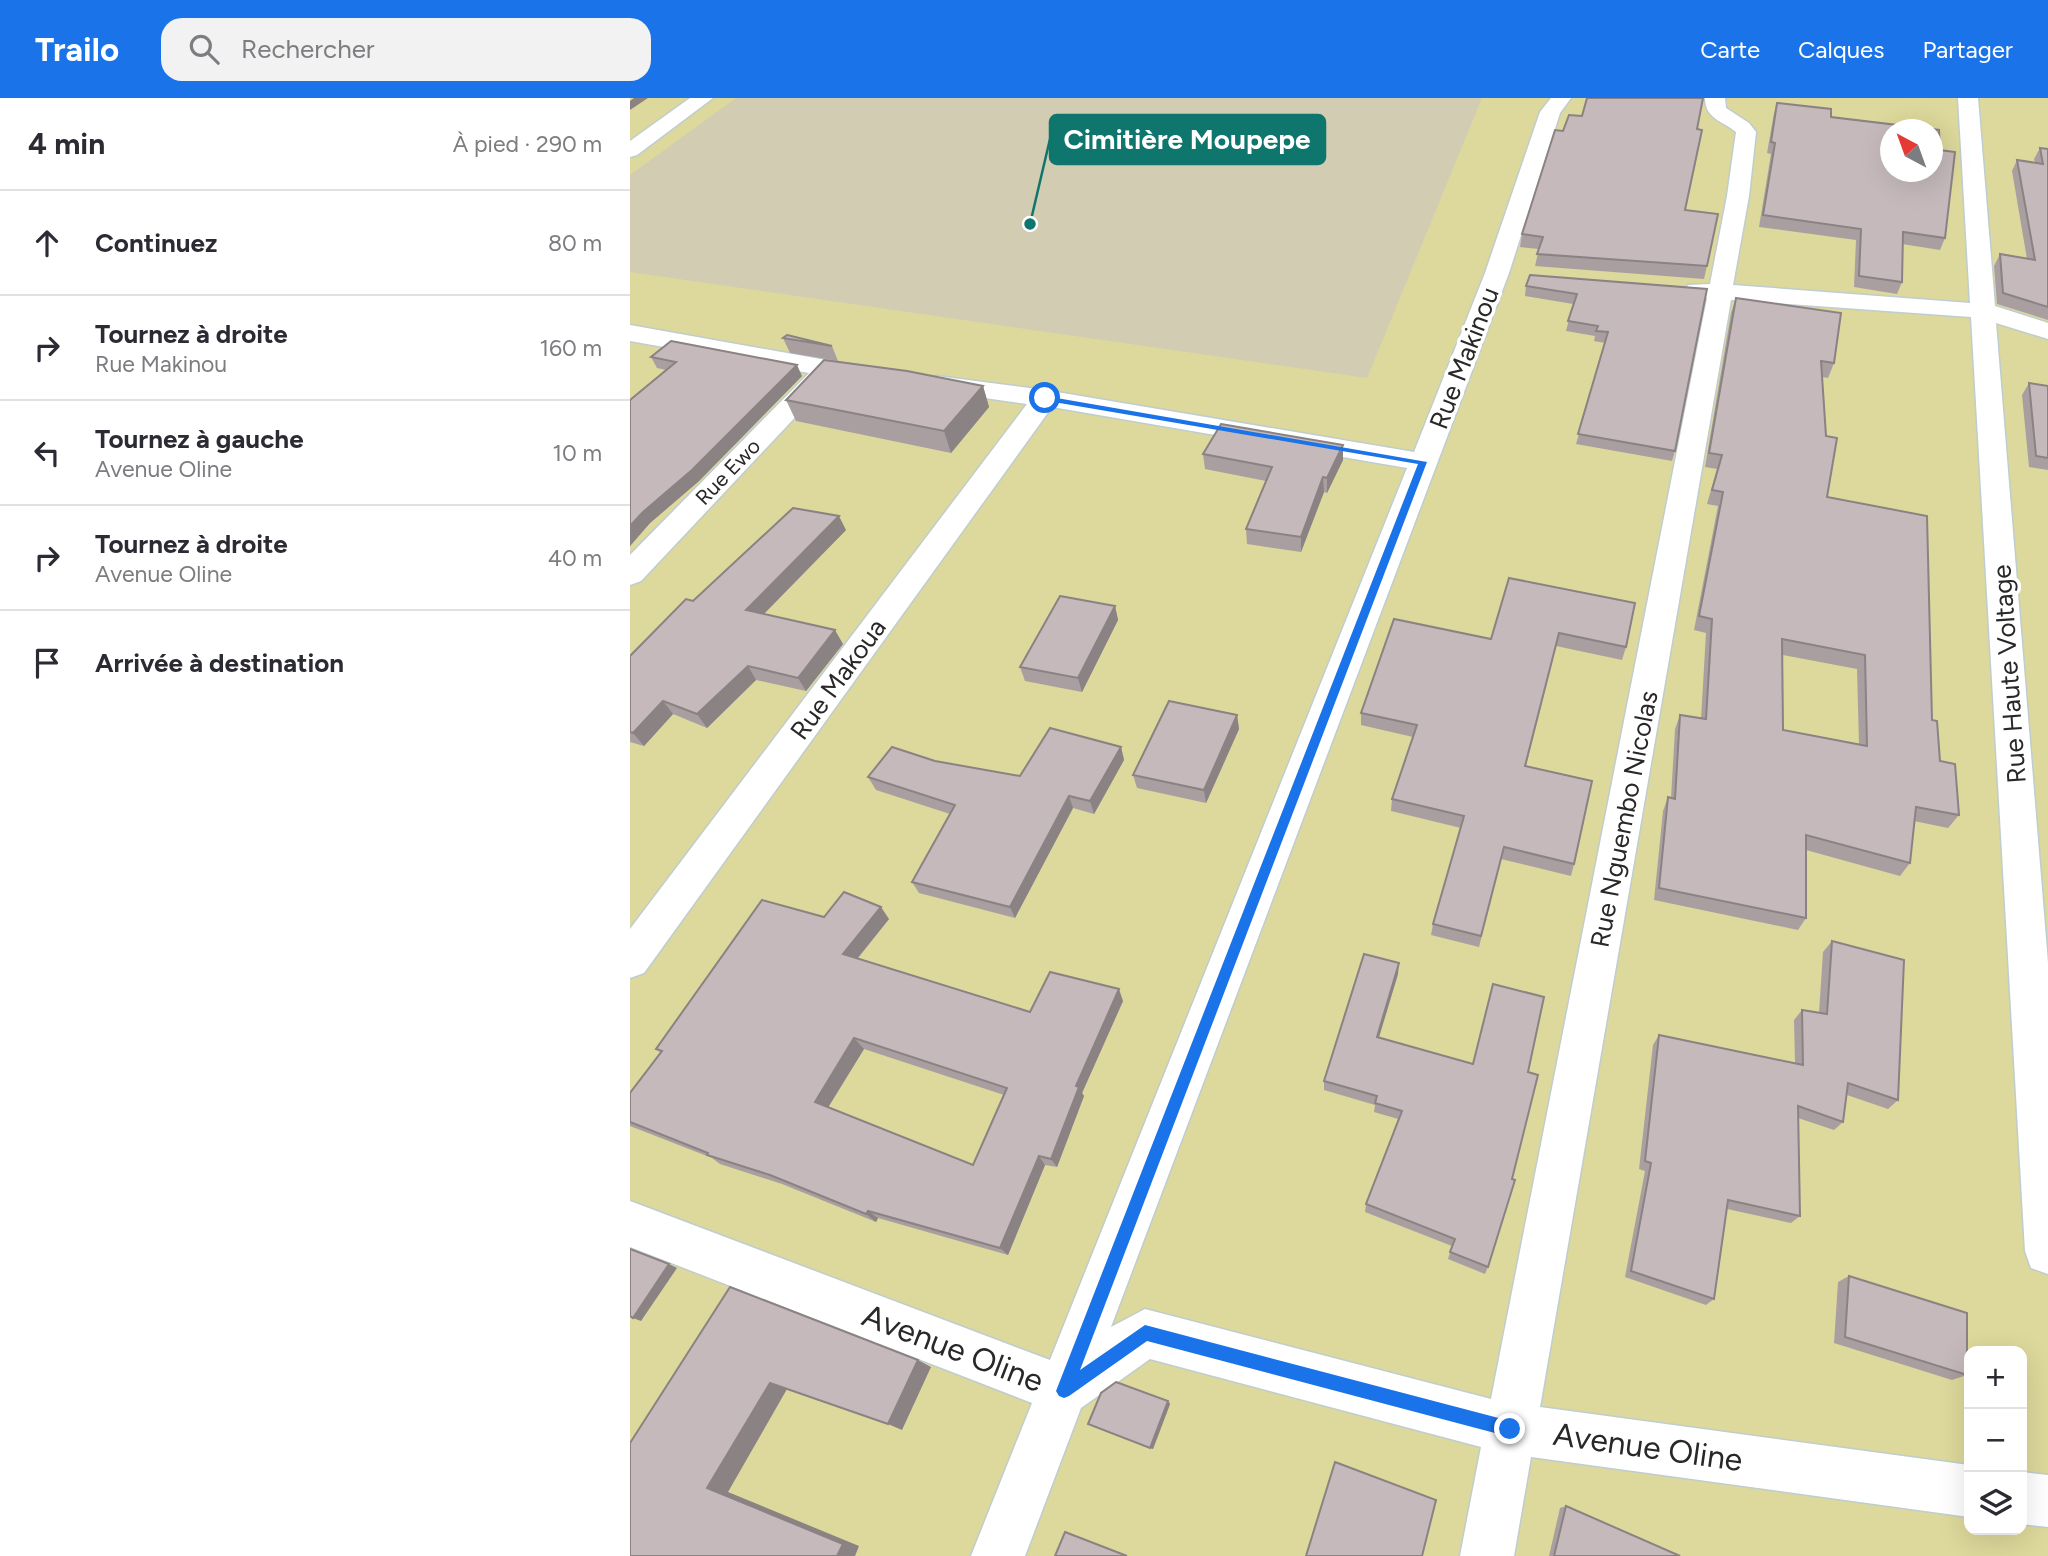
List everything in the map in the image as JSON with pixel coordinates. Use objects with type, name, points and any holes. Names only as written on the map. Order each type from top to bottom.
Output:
[{"type":"street","points":[[630,151],[703,98]]},
{"type":"street","name":"Rue Makinou","points":[[998,1556],[1423,462],[1510,274],[1550,111],[1561,98]]},
{"type":"street","name":"Rue Nguembo Nicolas","points":[[1487,1556],[1722,292],[1746,132],[1743,127],[1718,114],[1714,106],[1715,98]]},
{"type":"street","name":"Rue Haute Voltage","points":[[1968,98],[2048,1251]]},
{"type":"street","points":[[1669,288],[1984,311],[2048,331]]},
{"type":"street","points":[[630,333],[826,370],[1045,398],[1423,462]]},
{"type":"street","name":"Rue Ewo","points":[[630,575],[826,370]]},
{"type":"street","name":"Rue Makoua","points":[[630,960],[1045,398]]},
{"type":"street","name":"Avenue Oline","points":[[630,1224],[1064,1391],[1145,1333],[1510,1429],[1964,1490]]},
{"type":"street","points":[[2027,1499],[2048,1501]]},
{"type":"shaded area","points":[[630,98],[2048,98],[2048,1556],[630,1556]]},
{"type":"shaded area","points":[[736,98],[1482,98],[1367,378],[630,272],[630,175]]},
{"type":"building","points":[[1587,98],[1703,98],[1697,129],[1702,130],[1685,210],[1718,214],[1707,266],[1537,254],[1543,237],[1522,234],[1555,130],[1563,131],[1569,115],[1582,116]]},
{"type":"building","points":[[1777,103],[1831,109],[1831,117],[1880,123],[1880,182],[1943,182],[1943,150],[1955,152],[1945,238],[1903,232],[1902,282],[1859,276],[1861,229],[1763,215],[1775,143],[1771,142]]},
{"type":"building","points":[[2040,148],[2048,149],[2048,307],[2003,293],[2000,254],[2035,260],[2017,160],[2043,164]]},
{"type":"building","points":[[1530,275],[1707,289],[1675,451],[1578,434],[1608,332],[1596,331],[1598,326],[1568,321],[1577,294],[1526,286]]},
{"type":"building","points":[[1736,298],[1841,313],[1834,363],[1821,361],[1826,436],[1837,438],[1827,497],[1927,516],[1932,720],[1937,721],[1940,761],[1955,764],[1959,815],[1916,807],[1910,863],[1806,835],[1806,918],[1659,888],[1668,797],[1675,799],[1680,715],[1706,719],[1712,619],[1699,616],[1723,492],[1712,490],[1722,455],[1709,453]],"holes":[[[1782,639],[1865,655],[1867,746],[1783,730]]]},
{"type":"building","points":[[787,335],[832,346],[783,338]]},
{"type":"building","points":[[671,341],[797,365],[692,470],[630,526],[630,400],[676,362],[651,357]]},
{"type":"building","points":[[824,360],[907,371],[983,386],[944,431],[786,400]]},
{"type":"building","points":[[2029,383],[2048,386],[2048,458],[2036,456]]},
{"type":"building","points":[[1221,424],[1343,445],[1327,478],[1323,477],[1301,537],[1246,529],[1272,467],[1203,454]]},
{"type":"building","points":[[793,508],[839,516],[746,610],[835,630],[798,678],[748,666],[697,714],[663,701],[633,733],[630,732],[630,656],[686,599],[693,601]]},
{"type":"building","points":[[1509,578],[1635,603],[1626,647],[1559,633],[1525,766],[1592,781],[1574,864],[1504,847],[1481,936],[1433,924],[1464,816],[1392,799],[1417,725],[1361,713],[1394,619],[1491,639]]},
{"type":"building","points":[[1060,596],[1115,606],[1078,678],[1020,667]]},
{"type":"building","points":[[1169,701],[1237,715],[1204,790],[1133,775]]},
{"type":"building","points":[[1050,728],[1121,747],[1090,801],[1069,796],[1010,907],[912,882],[955,805],[868,777],[892,747],[935,761],[1020,776]]},
{"type":"building","points":[[844,892],[881,907],[843,954],[1030,1012],[1050,972],[1119,989],[1076,1086],[1079,1087],[1051,1159],[1039,1156],[1000,1248],[868,1211],[866,1214],[770,1175],[707,1155],[708,1153],[630,1122],[630,1093],[662,1051],[656,1049],[762,900],[824,917]],"holes":[[[854,1038],[1007,1088],[973,1165],[815,1102]]]},
{"type":"building","points":[[1832,941],[1904,960],[1898,1100],[1848,1083],[1843,1122],[1798,1106],[1800,1216],[1728,1200],[1714,1299],[1631,1271],[1651,1163],[1645,1161],[1659,1035],[1803,1065],[1802,1010],[1827,1014]]},
{"type":"building","points":[[1364,954],[1399,963],[1377,1037],[1473,1064],[1493,984],[1544,997],[1528,1072],[1538,1075],[1512,1179],[1515,1180],[1488,1267],[1450,1252],[1455,1239],[1366,1204],[1402,1111],[1375,1103],[1377,1096],[1324,1081]]},
{"type":"building","points":[[630,1249],[669,1264],[633,1318],[630,1316]]},
{"type":"building","points":[[1849,1276],[1967,1313],[1964,1374],[1845,1337]]},
{"type":"building","points":[[730,1287],[918,1360],[888,1424],[770,1383],[707,1488],[843,1544],[837,1556],[630,1556],[630,1443]]},
{"type":"building","points":[[1116,1382],[1168,1401],[1150,1448],[1088,1424],[1101,1393]]},
{"type":"building","points":[[1335,1462],[1436,1500],[1422,1556],[1306,1556]]},
{"type":"building","points":[[1566,1506],[1680,1556],[1554,1556]]},
{"type":"building","points":[[1065,1532],[1127,1556],[1055,1556]]},
{"type":"place","name":"Cimitière Moupepe","points":[[1030,224]]},
{"type":"route","points":[[1045,398],[1423,462],[1064,1391],[1145,1333],[1510,1429]]}]
